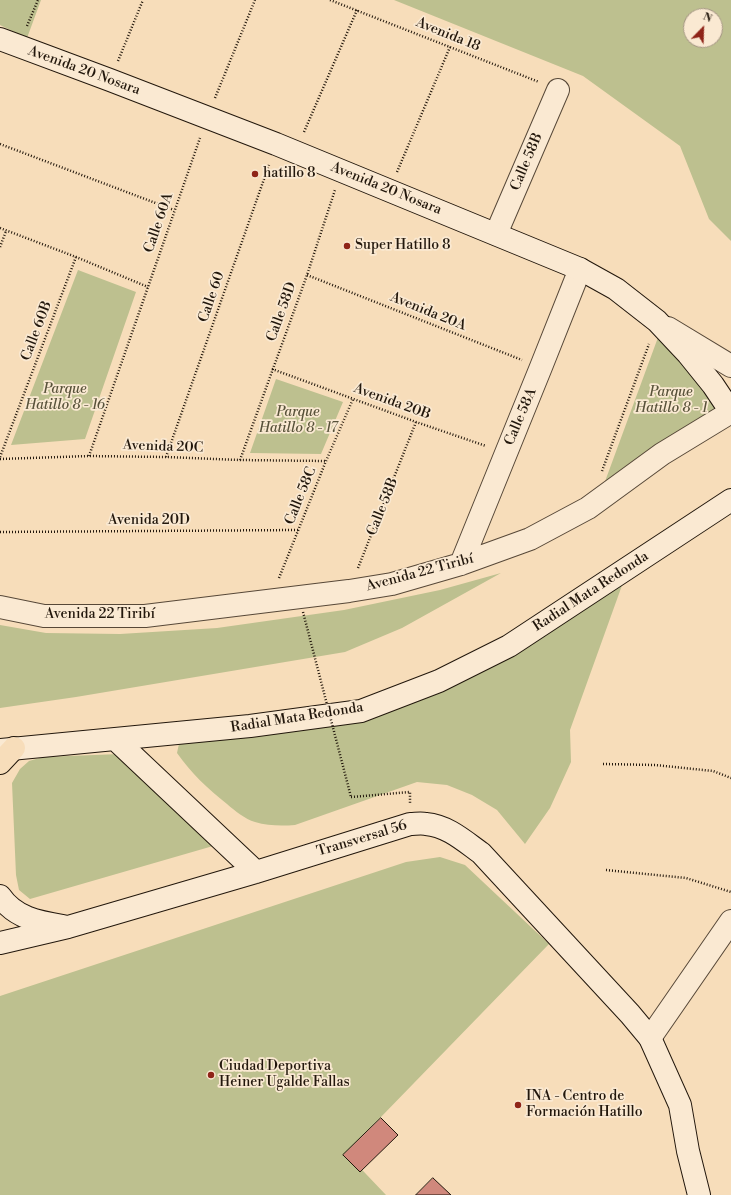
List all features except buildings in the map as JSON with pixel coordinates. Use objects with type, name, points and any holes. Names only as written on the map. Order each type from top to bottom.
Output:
[{"type":"street","name":"Avenida 20 Nosara","points":[[9,43],[207,117],[580,269],[616,289],[657,321],[731,366]]},
{"type":"street","name":"Calle 58B","points":[[496,234],[558,90]]},
{"type":"street","name":"Calle 58A","points":[[461,564],[580,269]]},
{"type":"street","points":[[657,321],[688,354],[713,385],[731,412]]},
{"type":"street","name":"Avenida 22 Tiribí","points":[[0,607],[44,616],[145,616],[270,602],[392,584],[461,564],[530,539],[588,508],[662,454],[731,412]]},
{"type":"street","name":"Radial Mata Redonda","points":[[5,754],[115,740],[250,726],[360,711],[439,681],[508,646],[731,500]]},
{"type":"street","points":[[115,740],[256,872]]},
{"type":"street","name":"Transversal 56","points":[[0,943],[68,927],[256,872],[410,824],[425,824],[439,827],[454,834],[481,853],[630,1014],[650,1038],[680,1105],[688,1151],[699,1195]]},
{"type":"street","name":"Transversal 56","points":[[0,896],[5,903],[23,916],[42,922],[68,927]]},
{"type":"street","points":[[650,1038],[731,922]]},
{"type":"street","points":[[630,1014],[647,1014],[669,1011]]},
{"type":"path","points":[[9,43],[38,0]]},
{"type":"path","points":[[110,80],[144,0]]},
{"type":"path","name":"Calle 60A","points":[[89,456],[207,117],[255,0]]},
{"type":"path","name":"Avenida 18","points":[[330,0],[558,90]]},
{"type":"path","name":"Calle 60","points":[[166,457],[285,148],[357,10]]},
{"type":"path","points":[[390,191],[450,47]]},
{"type":"path","points":[[0,144],[174,210]]},
{"type":"path","name":"Calle 58D","points":[[240,460],[307,274],[342,171]]},
{"type":"path","points":[[0,228],[76,257],[148,287]]},
{"type":"path","points":[[0,247],[6,231]]},
{"type":"path","name":"Calle 60B","points":[[0,458],[76,257]]},
{"type":"path","name":"Avenida 20A","points":[[307,274],[541,367]]},
{"type":"path","points":[[602,471],[657,321]]},
{"type":"path","name":"Avenida 20B","points":[[272,369],[416,422],[506,453]]},
{"type":"path","name":"Calle 58C","points":[[270,602],[352,399]]},
{"type":"path","name":"Calle 58B","points":[[349,591],[416,422]]},
{"type":"path","name":"Avenida 20C","points":[[0,458],[89,456],[326,461]]},
{"type":"path","name":"Avenida 20D","points":[[0,532],[298,530]]},
{"type":"path","points":[[303,612],[351,797],[410,792]]},
{"type":"path","points":[[603,764],[655,765],[713,771],[731,778]]},
{"type":"path","points":[[606,870],[686,878],[731,892]]},
{"type":"green space","points":[[0,0],[41,0],[27,38],[0,25]]},
{"type":"green space","points":[[394,0],[731,0],[731,241],[709,219],[680,146],[583,76]]},
{"type":"green space","name":"Parque Hatillo 8 - 16","points":[[78,270],[136,292],[85,439],[11,445]]},
{"type":"green space","name":"Parque Hatillo 8 - 1","points":[[660,332],[720,407],[600,495]]},
{"type":"green space","name":"Parque Hatillo 8 - 17","points":[[276,379],[343,402],[321,454],[250,453]]},
{"type":"green space","points":[[501,573],[402,628],[345,652],[76,697],[0,708],[0,625],[46,633],[120,634],[217,628],[344,610],[440,590]]},
{"type":"green space","points":[[625,577],[570,730],[571,762],[550,808],[525,844],[497,810],[472,795],[447,785],[417,782],[295,825],[285,826],[251,821],[237,812],[207,787],[177,753],[180,739],[376,708]]},
{"type":"green space","points":[[120,754],[213,846],[30,899],[19,890],[16,875],[12,783],[20,769],[29,761],[43,757]]},
{"type":"green space","name":"Ciudad Deportiva Heiner Ugalde Fallas","points":[[440,857],[465,865],[549,944],[346,1153],[386,1195],[0,1195],[0,996],[406,862]]},
{"type":"place","name":"hatillo 8","points":[[255,174]]},
{"type":"place","name":"Super Hatillo 8","points":[[347,246]]},
{"type":"place","name":"Ciudad Deportiva Heiner Ugalde Fallas","points":[[211,1075]]},
{"type":"place","name":"INA - Centro de Formación Hatillo","points":[[518,1105]]}]
